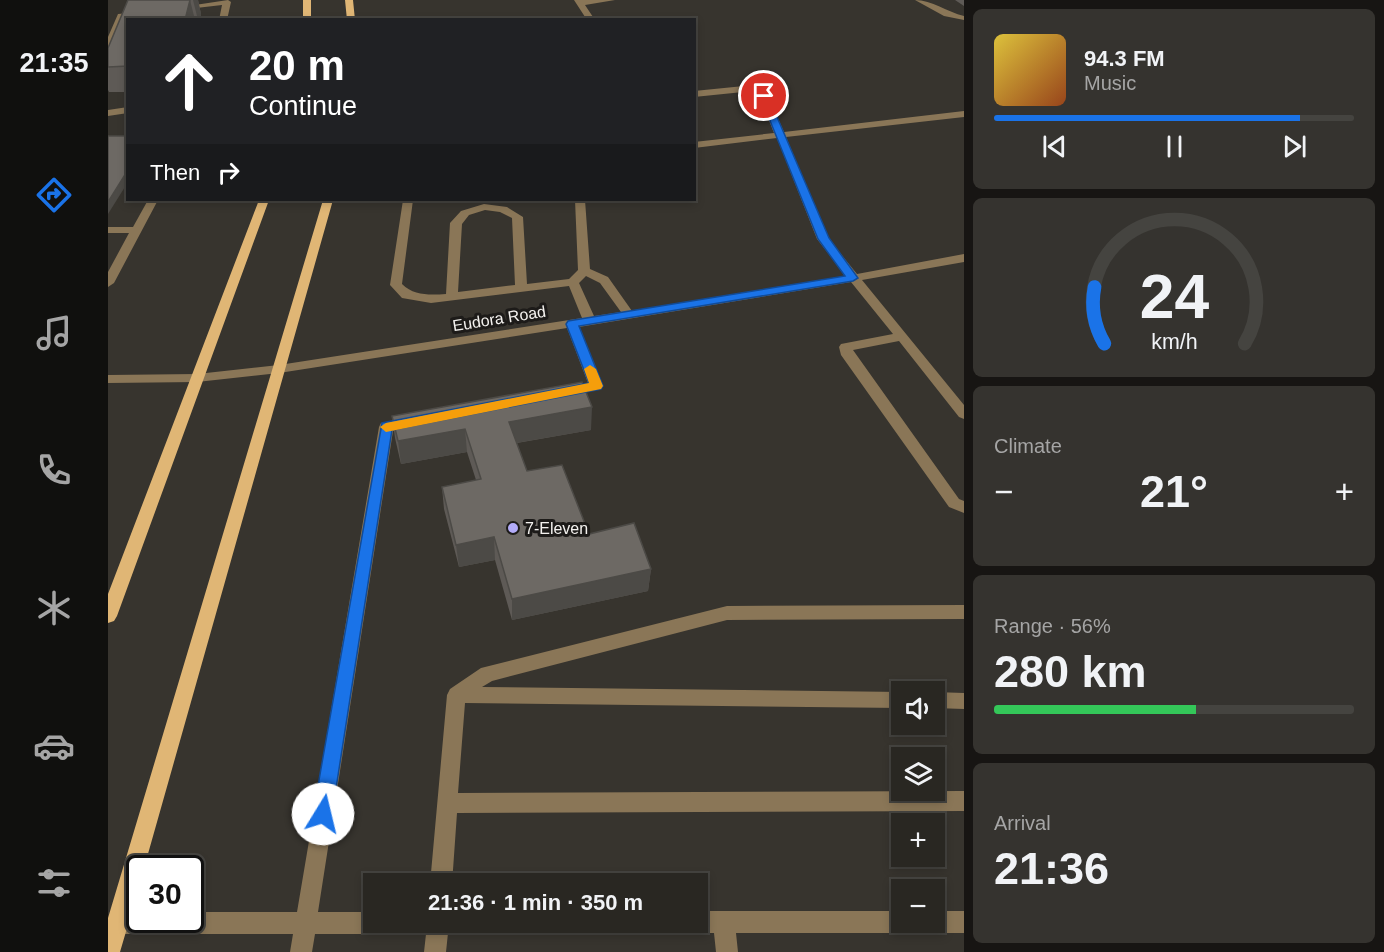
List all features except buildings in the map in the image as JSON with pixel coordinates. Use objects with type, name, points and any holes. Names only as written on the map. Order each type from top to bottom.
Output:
[{"type":"main road","points":[[307,0],[307,18]]},
{"type":"main road","points":[[349,0],[351,18]]},
{"type":"main road","points":[[108,616],[264,201]]},
{"type":"main road","points":[[109,952],[328,201]]},
{"type":"street","points":[[579,2],[611,0]]},
{"type":"street","points":[[919,0],[947,14],[964,18]]},
{"type":"street","points":[[168,10],[227,1],[223,18]]},
{"type":"street","points":[[579,2],[590,18]]},
{"type":"street","points":[[108,47],[121,16],[145,13]]},
{"type":"street","points":[[696,94],[744,89],[764,96],[824,239],[964,414]]},
{"type":"street","points":[[108,113],[126,110]]},
{"type":"street","points":[[696,145],[782,137],[964,114]]},
{"type":"street","points":[[108,283],[152,201]]},
{"type":"street","points":[[408,201],[396,285],[406,295],[431,299],[573,282],[584,271],[580,201]]},
{"type":"street","points":[[452,296],[456,223],[465,213],[484,207],[503,209],[517,217],[521,288]]},
{"type":"street","points":[[108,230],[135,234]]},
{"type":"street","points":[[108,238],[135,234]]},
{"type":"street","name":"Eudora Road","points":[[108,379],[197,378],[279,369],[629,315],[964,258]]},
{"type":"street","points":[[584,271],[604,280],[629,315]]},
{"type":"street","points":[[573,282],[590,321]]},
{"type":"street","points":[[550,395],[596,386],[572,324]]},
{"type":"street","points":[[901,337],[846,347],[848,355],[954,503],[964,507]]},
{"type":"street","points":[[949,396],[964,397]]},
{"type":"street","points":[[301,952],[386,426],[421,420]]},
{"type":"street","points":[[456,695],[487,674],[728,613],[964,612]]},
{"type":"street","points":[[456,695],[891,700]]},
{"type":"street","points":[[442,873],[456,695]]},
{"type":"street","points":[[945,700],[964,701]]},
{"type":"street","points":[[447,803],[964,801]]},
{"type":"street","points":[[708,923],[891,922]]},
{"type":"street","points":[[945,922],[964,922]]},
{"type":"street","points":[[118,923],[363,924]]},
{"type":"street","points":[[724,923],[727,952]]},
{"type":"street","points":[[435,952],[436,933]]},
{"type":"slow traffic","points":[[386,427],[596,386],[590,369]]},
{"type":"place","name":"7-Eleven","points":[[513,528]]},
{"type":"route","points":[[323,814],[386,426],[596,386],[572,324],[853,278],[824,239],[772,110],[764,96]]}]
